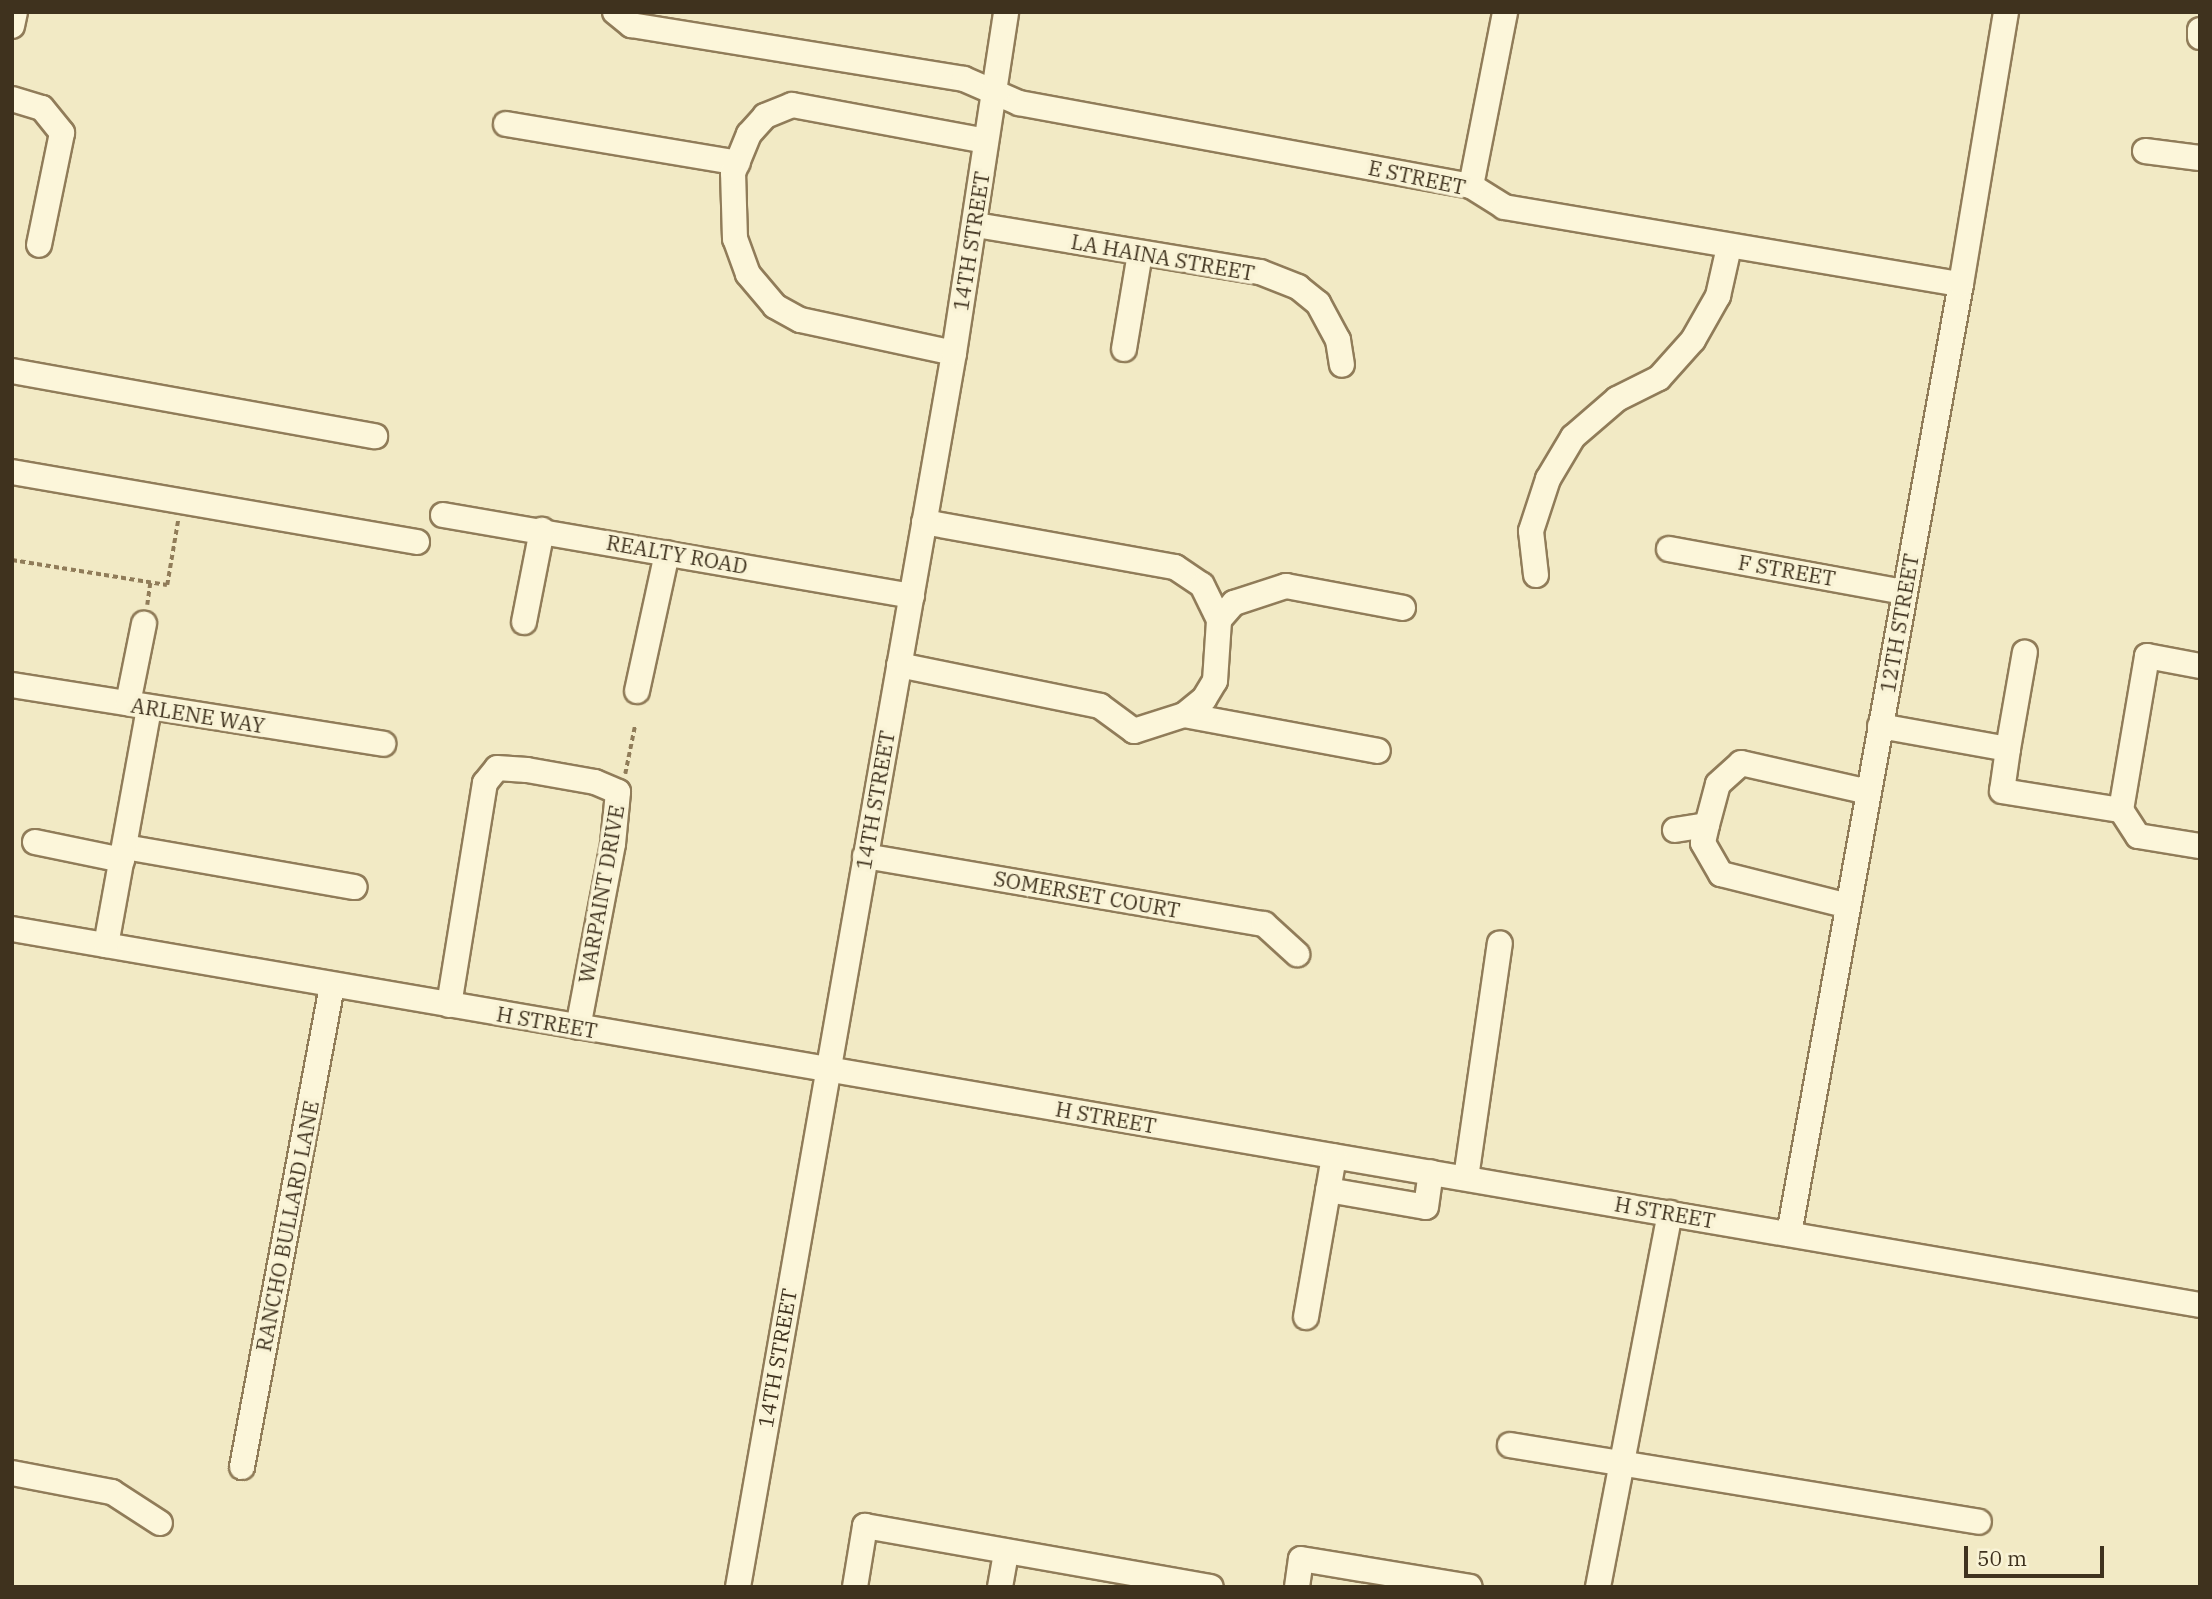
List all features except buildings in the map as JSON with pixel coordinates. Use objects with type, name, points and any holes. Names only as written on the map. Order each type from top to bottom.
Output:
[{"type":"street","points":[[12,26],[15,12]]},
{"type":"street","name":"E STREET","points":[[615,12],[631,25],[964,79],[994,94],[1033,105],[1471,186],[1504,207],[1961,284]]},
{"type":"street","name":"14TH STREET","points":[[738,1587],[976,225],[1006,12]]},
{"type":"street","points":[[1471,186],[1505,12]]},
{"type":"street","name":"12TH STREET","points":[[1789,1234],[1961,284],[2006,12]]},
{"type":"street","points":[[2200,30],[2200,37]]},
{"type":"street","points":[[12,99],[42,108],[62,133],[39,245]]},
{"type":"street","points":[[954,353],[800,320],[775,306],[748,274],[735,239],[733,173],[749,134],[765,116],[792,105],[808,105],[986,141]]},
{"type":"street","points":[[506,124],[737,163]]},
{"type":"street","points":[[2145,151],[2200,158]]},
{"type":"street","name":"LA HAINA STREET","points":[[976,225],[1260,272],[1298,288],[1318,303],[1338,340],[1342,365]]},
{"type":"street","points":[[1536,575],[1531,531],[1554,469],[1573,437],[1617,400],[1659,377],[1693,340],[1718,296],[1729,247]]},
{"type":"street","points":[[1124,349],[1140,253]]},
{"type":"street","points":[[12,371],[375,436]]},
{"type":"street","points":[[12,472],[417,542]]},
{"type":"street","name":"REALTY ROAD","points":[[443,515],[912,596]]},
{"type":"street","points":[[899,665],[1100,706],[1134,731],[1184,715],[1204,699],[1215,681],[1219,620],[1202,585],[1175,568],[924,522]]},
{"type":"street","points":[[524,622],[542,530]]},
{"type":"street","name":"F STREET","points":[[1669,549],[1904,592]]},
{"type":"street","points":[[637,691],[667,552]]},
{"type":"street","points":[[1219,620],[1234,603],[1286,586],[1403,608]]},
{"type":"street","points":[[106,945],[123,854],[144,624]]},
{"type":"street","points":[[2025,652],[2002,791],[2121,810]]},
{"type":"street","points":[[2200,666],[2147,656],[2121,810],[2138,836],[2200,846]]},
{"type":"street","name":"ARLENE WAY","points":[[12,685],[383,744]]},
{"type":"street","points":[[1184,715],[1378,751]]},
{"type":"street","points":[[1880,726],[2008,749]]},
{"type":"street","points":[[1848,906],[1721,874],[1703,843],[1718,785],[1741,763],[1868,792]]},
{"type":"street","name":"WARPAINT DRIVE","points":[[449,1005],[485,783],[497,768],[595,782],[618,792],[613,844],[578,1027]]},
{"type":"street","points":[[1675,830],[1707,825]]},
{"type":"street","points":[[35,842],[355,887]]},
{"type":"street","name":"SOMERSET COURT","points":[[865,856],[1264,924],[1297,954]]},
{"type":"street","name":"H STREET","points":[[12,929],[2200,1305]]},
{"type":"street","points":[[1466,1178],[1500,943]]},
{"type":"street","name":"RANCHO BULLARD LANE","points":[[242,1467],[332,985]]},
{"type":"street","points":[[1306,1317],[1335,1156]]},
{"type":"street","points":[[1328,1190],[1426,1207],[1431,1172]]},
{"type":"street","points":[[1598,1587],[1670,1213]]},
{"type":"street","points":[[1510,1445],[1979,1522]]},
{"type":"street","points":[[12,1474],[113,1492],[160,1523]]},
{"type":"street","points":[[855,1587],[865,1526],[1144,1581],[1211,1587]]},
{"type":"street","points":[[1000,1587],[1006,1552]]},
{"type":"street","points":[[1297,1587],[1301,1559],[1439,1584],[1470,1587]]},
{"type":"path","points":[[12,560],[167,586],[181,501]]},
{"type":"path","points":[[618,792],[635,725]]}]
